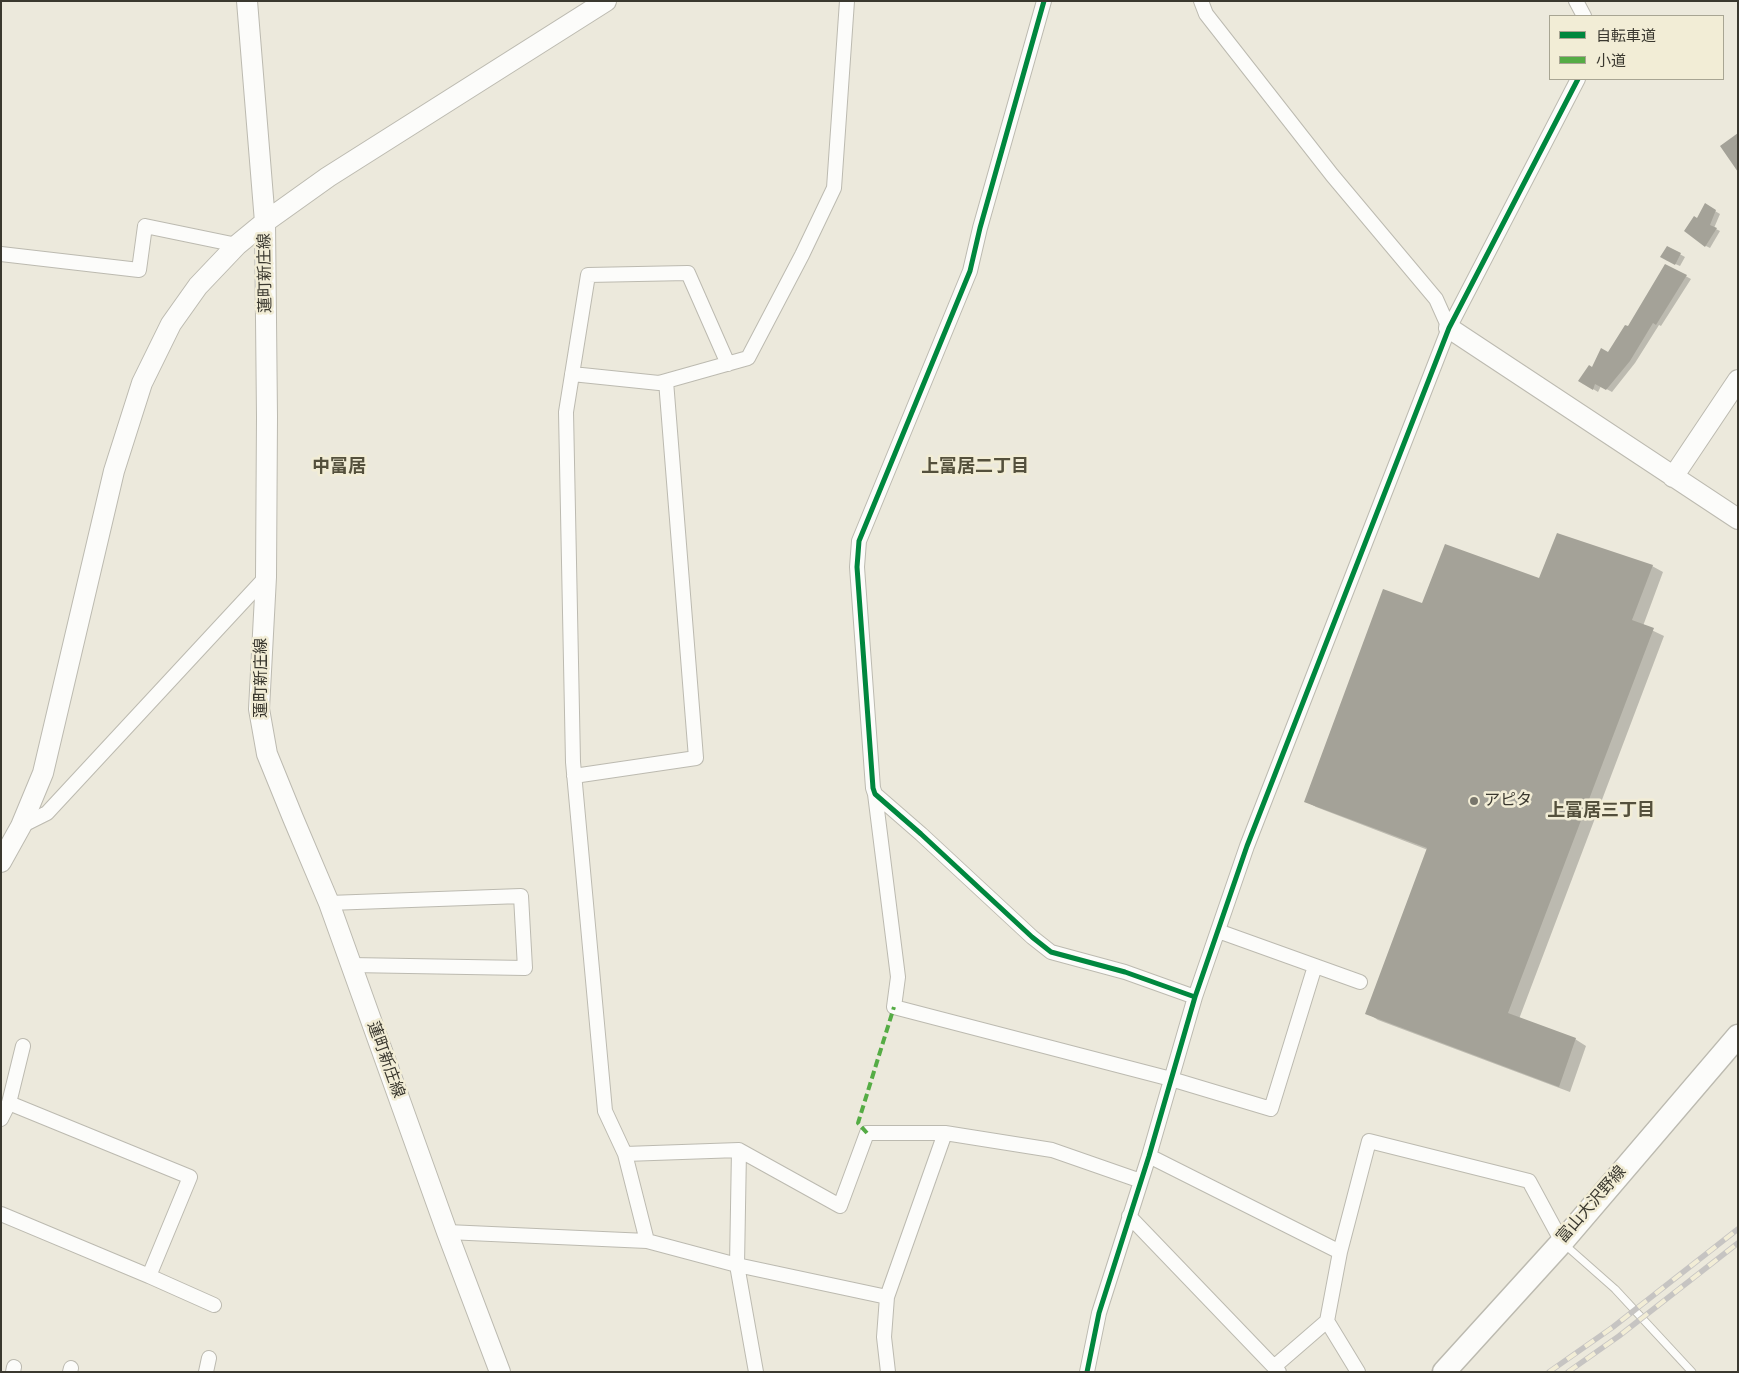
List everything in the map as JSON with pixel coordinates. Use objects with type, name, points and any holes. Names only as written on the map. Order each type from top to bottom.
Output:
[{"type":"main road","name":"富山大沢野線","points":[[1444,1372],[1562,1242],[1738,1036]]},
{"type":"street","name":"蓮町新庄線","points":[[247,1],[265,222],[266,577],[259,709],[267,754],[329,904],[446,1232],[500,1372]]},
{"type":"street","points":[[4,852],[20,826],[43,773],[114,471],[142,383],[171,324],[187,301],[198,286],[237,245],[265,222],[328,177],[606,1]]},
{"type":"street","points":[[572,374],[659,383],[748,358],[802,255],[834,188],[847,1]]},
{"type":"street","points":[[1044,1],[980,228],[970,271],[858,541],[857,567],[874,794],[898,977],[894,1007],[1172,1079],[1271,1109],[1315,966]]},
{"type":"street","points":[[1201,1],[1206,14],[1332,175],[1436,299],[1448,328],[1738,519]]},
{"type":"street","points":[[1576,1],[1583,15]]},
{"type":"street","points":[[1087,1372],[1099,1313],[1149,1156],[1195,997],[1247,846],[1448,328],[1577,80]]},
{"type":"street","points":[[1,254],[139,270],[145,226],[237,245]]},
{"type":"street","points":[[647,1241],[625,1154],[605,1110],[574,776],[566,412],[588,275],[688,273],[728,364]]},
{"type":"street","points":[[1673,477],[1738,380]]},
{"type":"street","points":[[574,776],[696,758],[666,381]]},
{"type":"street","points":[[20,826],[48,813],[266,577]]},
{"type":"street","points":[[874,794],[922,834],[1032,937],[1051,952],[1125,972],[1195,997]]},
{"type":"street","points":[[329,904],[521,896],[525,968],[351,965]]},
{"type":"street","points":[[1218,932],[1360,982]]},
{"type":"street","points":[[1,1119],[9,1103],[23,1046]]},
{"type":"street","points":[[9,1103],[190,1177],[149,1276]]},
{"type":"street","points":[[625,1154],[739,1150],[840,1206],[867,1133],[945,1133],[1052,1150],[1141,1181]]},
{"type":"street","points":[[888,1372],[884,1337],[887,1297],[945,1133]]},
{"type":"street","points":[[1129,1216],[1277,1369],[1327,1321],[1340,1252],[1369,1141],[1529,1182],[1562,1242]]},
{"type":"street","points":[[739,1150],[737,1265],[756,1372]]},
{"type":"street","points":[[1149,1156],[1340,1252]]},
{"type":"street","points":[[1,1214],[214,1305]]},
{"type":"street","points":[[446,1232],[647,1241],[737,1265],[887,1297]]},
{"type":"street","points":[[1327,1321],[1358,1372]]},
{"type":"lane","points":[[1562,1242],[1615,1289],[1692,1372]]},
{"type":"building","points":[[1738,133],[1738,172],[1720,146]]},
{"type":"building","points":[[1705,203],[1716,210],[1710,225],[1717,228],[1705,247],[1684,231],[1694,216],[1697,218]]},
{"type":"building","points":[[1667,246],[1681,253],[1675,265],[1660,257]]},
{"type":"building","points":[[1665,264],[1687,275],[1656,325],[1653,323],[1630,361],[1606,390],[1595,384],[1593,390],[1578,381],[1589,365],[1592,367],[1601,348],[1608,352],[1625,325],[1628,326]]},
{"type":"building","points":[[1557,533],[1653,565],[1632,620],[1654,628],[1508,1013],[1576,1038],[1559,1087],[1365,1014],[1427,848],[1304,802],[1383,589],[1422,603],[1445,544],[1539,578]]},
{"type":"railway","points":[[1549,1372],[1613,1327],[1738,1229]]},
{"type":"railway","points":[[1568,1372],[1619,1336],[1738,1243]]},
{"type":"marked path","points":[[867,1133],[858,1123],[894,1007]]},
{"type":"cycle path","points":[[1044,1],[980,228],[970,271],[859,541],[857,567],[873,788],[875,794],[1032,937],[1051,952],[1125,972],[1195,997]]},
{"type":"cycle path","points":[[1087,1372],[1099,1313],[1149,1156],[1195,997],[1247,846],[1449,328],[1577,80]]},
{"type":"place","name":"アピタ","points":[[1474,801]]},
{"type":"district","name":"中冨居","points":[[339,468]]},
{"type":"district","name":"上冨居二丁目","points":[[975,468]]},
{"type":"district","name":"上冨居三丁目","points":[[1601,812]]}]
